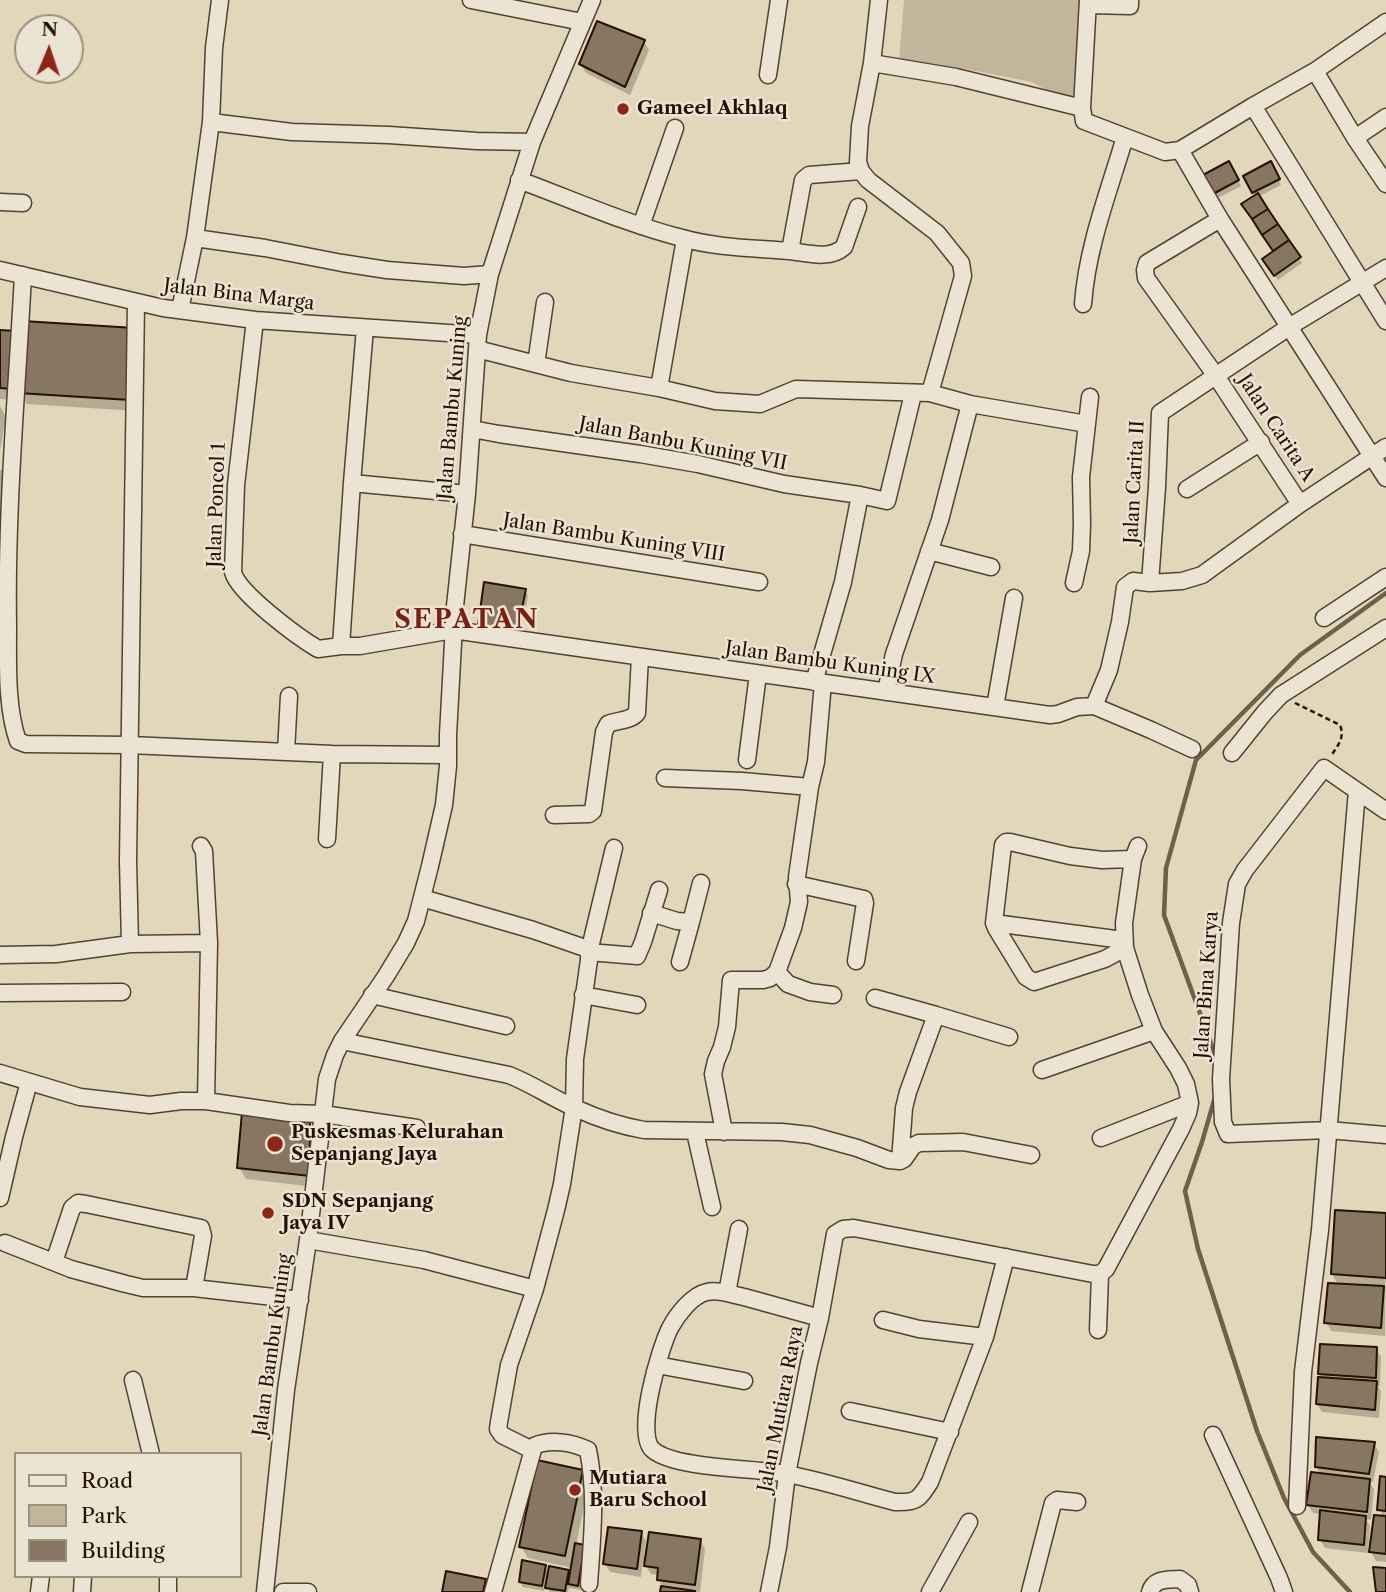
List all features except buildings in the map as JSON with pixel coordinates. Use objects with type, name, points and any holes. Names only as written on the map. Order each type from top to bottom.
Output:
[{"type":"street","points":[[180,310],[195,238],[211,122],[214,48],[220,0]]},
{"type":"street","points":[[471,0],[582,22]]},
{"type":"street","name":"Jalan Bambu Kuning","points":[[265,1592],[286,1390],[308,1240],[327,1079],[342,1041],[407,943],[416,921],[444,804],[448,774],[447,735],[453,630],[467,494],[477,342],[489,274],[532,142],[592,0]]},
{"type":"street","points":[[768,75],[779,0]]},
{"type":"street","points":[[880,0],[860,126],[858,162],[868,180],[937,233],[961,263],[963,276],[930,393]]},
{"type":"street","points":[[1130,0],[1130,6],[1088,2],[1082,108],[1084,121],[1165,152],[1180,150],[1255,109],[1386,22]]},
{"type":"street","points":[[872,63],[956,77],[1082,108]]},
{"type":"street","points":[[1315,71],[1386,184]]},
{"type":"street","points":[[1255,109],[1386,321]]},
{"type":"street","points":[[1355,138],[1386,117]]},
{"type":"street","points":[[211,122],[319,134],[532,142]]},
{"type":"street","points":[[641,226],[675,128]]},
{"type":"street","points":[[1083,304],[1093,244],[1125,137]]},
{"type":"street","points":[[1180,150],[1220,219],[1289,327],[1379,452],[1386,478]]},
{"type":"street","points":[[790,251],[803,180],[809,175],[861,171]]},
{"type":"street","points":[[519,180],[641,226],[685,239],[822,254],[839,252],[844,247],[858,207]]},
{"type":"street","points":[[0,202],[23,203]]},
{"type":"street","name":"Jalan Carita A","points":[[1220,219],[1147,264],[1146,278],[1261,442],[1300,504]]},
{"type":"street","points":[[195,238],[387,270],[464,276],[489,274]]},
{"type":"street","points":[[659,388],[685,239]]},
{"type":"street","name":"Jalan Carita II","points":[[1150,583],[1160,413],[1289,327],[1386,268]]},
{"type":"street","name":"Jalan Bina Marga","points":[[0,270],[136,303],[180,310],[477,342],[536,364],[571,373],[715,401],[760,404],[796,389],[930,393],[971,404],[1087,424]]},
{"type":"street","points":[[23,275],[7,572],[9,682],[18,741],[26,744],[130,745],[332,754],[448,755]]},
{"type":"street","points":[[536,364],[545,302]]},
{"type":"street","points":[[130,944],[128,861],[136,303]]},
{"type":"street","name":"Jalan Poncol 1","points":[[255,320],[236,485],[233,572],[241,587],[256,602],[313,647],[323,650]]},
{"type":"street","points":[[341,646],[365,328]]},
{"type":"street","name":"Jalan Banbu Kuning VII","points":[[472,429],[698,464],[784,484],[887,501],[913,394]]},
{"type":"street","points":[[1074,583],[1081,551],[1081,477],[1090,397]]},
{"type":"street","points":[[886,692],[894,654],[940,520],[971,404]]},
{"type":"street","points":[[1186,489],[1261,442]]},
{"type":"street","points":[[1192,749],[1094,706],[1109,670],[1125,587],[1133,581],[1182,581],[1202,575],[1300,504],[1379,452]]},
{"type":"street","points":[[352,483],[467,494]]},
{"type":"street","points":[[724,1132],[713,1074],[727,1027],[731,980],[763,980],[777,972],[793,929],[799,902],[796,884],[816,762],[819,682],[846,571],[860,495]]},
{"type":"street","name":"Jalan Bambu Kuning VIII","points":[[462,534],[759,582]]},
{"type":"street","points":[[929,551],[991,567]]},
{"type":"street","points":[[1324,618],[1386,577]]},
{"type":"street","points":[[995,707],[1014,597]]},
{"type":"street","points":[[1232,753],[1281,695],[1386,628]]},
{"type":"street","name":"Jalan Bambu Kuning IX","points":[[323,650],[453,630],[1050,715],[1058,715],[1077,707],[1094,706]]},
{"type":"street","points":[[554,815],[589,814],[593,811],[604,732],[608,724],[630,718],[637,713],[640,657]]},
{"type":"street","points":[[747,760],[758,674]]},
{"type":"street","points":[[286,752],[289,696]]},
{"type":"street","points":[[327,839],[332,754]]},
{"type":"street","points":[[1324,768],[1386,811]]},
{"type":"street","name":"Jalan Bina Karya","points":[[1324,768],[1237,884],[1231,923],[1222,1104],[1223,1122],[1228,1134],[1328,1130]]},
{"type":"street","points":[[666,778],[810,787]]},
{"type":"street","points":[[1297,1506],[1304,1371],[1320,1230],[1357,791]]},
{"type":"street","points":[[1098,1330],[1100,1275],[1106,1269],[1164,1164],[1188,1114],[1190,1103],[1186,1084],[1178,1068],[1154,1031],[1124,944],[1124,923],[1135,853],[1102,860],[1070,856],[1010,842],[1003,845],[995,923],[1026,977],[1034,982],[1105,959],[1124,944]]},
{"type":"street","points":[[201,846],[204,851],[209,943],[206,1101]]},
{"type":"street","points":[[532,1450],[502,1435],[498,1429],[509,1365],[535,1289],[556,1209],[574,1107],[575,1059],[589,952],[614,848]]},
{"type":"street","points":[[680,962],[701,883]]},
{"type":"street","points":[[796,884],[864,899],[856,961]]},
{"type":"street","points":[[422,898],[533,930],[585,948],[589,952],[637,956],[659,890]]},
{"type":"street","points":[[651,913],[691,922]]},
{"type":"street","points":[[995,923],[1124,944]]},
{"type":"street","points":[[0,955],[56,954],[130,944],[209,943]]},
{"type":"street","points":[[777,972],[788,984],[810,992],[833,995]]},
{"type":"street","points":[[0,993],[122,992]]},
{"type":"street","points":[[372,995],[506,1026]]},
{"type":"street","points":[[583,995],[636,1005]]},
{"type":"street","points":[[875,998],[1009,1037]]},
{"type":"street","points":[[900,1161],[904,1108],[936,1015]]},
{"type":"street","points":[[1042,1070],[1154,1031]]},
{"type":"street","points":[[342,1041],[509,1075],[574,1107],[624,1126],[644,1130],[782,1132],[810,1135],[900,1161],[919,1143],[962,1142],[1031,1155]]},
{"type":"street","points":[[0,1073],[80,1097],[150,1105],[206,1101],[417,1128]]},
{"type":"street","points":[[0,1198],[29,1082]]},
{"type":"street","points":[[1101,1138],[1190,1103]]},
{"type":"street","points":[[1328,1130],[1386,1135]]},
{"type":"street","points":[[695,1132],[712,1207]]},
{"type":"street","points":[[54,1262],[72,1208],[78,1203],[86,1204],[201,1228],[203,1236],[194,1288]]},
{"type":"street","name":"Jalan Mutiara Raya","points":[[769,1592],[778,1547],[787,1474],[835,1234],[843,1229],[854,1228],[1006,1257]]},
{"type":"street","points":[[727,1293],[739,1229]]},
{"type":"street","points":[[308,1240],[424,1260],[535,1289]]},
{"type":"street","points":[[2,1245],[71,1269],[134,1286],[194,1288],[300,1300]]},
{"type":"street","points":[[820,1318],[727,1293],[708,1291],[694,1298],[670,1329],[657,1365],[647,1406],[646,1438],[653,1451],[678,1461],[787,1474],[895,1502],[909,1503],[919,1498],[930,1482],[950,1432],[985,1338],[1006,1257],[1100,1275]]},
{"type":"street","points":[[883,1320],[919,1329],[985,1338]]},
{"type":"street","points":[[657,1365],[744,1381]]},
{"type":"street","points":[[133,1380],[151,1452]]},
{"type":"street","points":[[850,1411],[950,1432]]},
{"type":"street","points":[[1213,1435],[1284,1592]]},
{"type":"street","points":[[494,1592],[532,1450],[542,1442],[575,1444],[588,1450],[593,1474],[589,1584]]},
{"type":"street","points":[[1030,1592],[1054,1503],[1057,1500],[1077,1502]]},
{"type":"street","points":[[930,1592],[969,1522]]},
{"type":"street","points":[[1150,1592],[1153,1584],[1158,1581],[1180,1579],[1188,1585],[1190,1592]]},
{"type":"street","points":[[283,1592],[308,1592]]},
{"type":"path","points":[[1281,695],[1340,724],[1342,738],[1324,768]]},
{"type":"green space","points":[[904,0],[1085,0],[1075,107],[1032,82],[966,69],[899,61]]},
{"type":"waterway","points":[[1216,1057],[1164,915],[1166,868],[1196,760],[1300,655],[1386,593]]},
{"type":"waterway","points":[[1215,1097],[1185,1191],[1198,1249],[1257,1431],[1284,1498],[1313,1552],[1350,1592]]},
{"type":"place","name":"Gameel Akhlaq","points":[[623,109]]},
{"type":"place","name":"Puskesmas Kelurahan Sepanjang Jaya","points":[[275,1144]]},
{"type":"place","name":"SDN Sepanjang Jaya IV","points":[[268,1213]]},
{"type":"place","name":"Mutiara Baru School","points":[[575,1490]]},
{"type":"district","name":"SEPATAN","points":[[467,620]]}]
